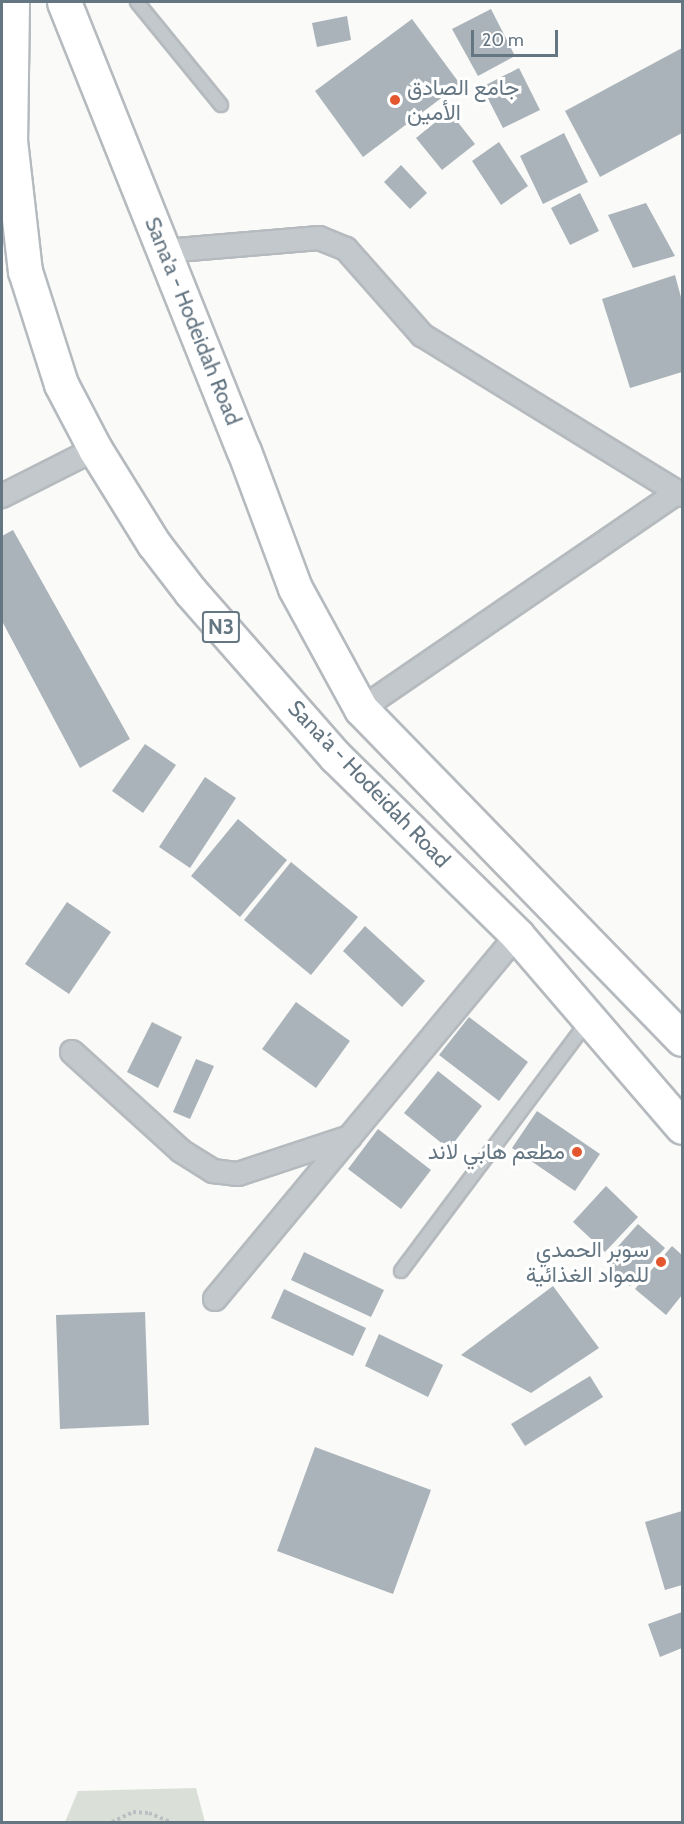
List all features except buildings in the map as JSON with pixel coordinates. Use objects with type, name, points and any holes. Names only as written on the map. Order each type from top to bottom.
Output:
[{"type":"main road","name":"Sana'a - Hodeidah Road","points":[[12,2],[7,28],[10,140],[24,271],[61,384],[95,449],[154,544],[190,591],[336,757],[517,935],[682,1127]]},
{"type":"main road","name":"Sana'a - Hodeidah Road","points":[[64,2],[165,251],[294,588],[361,709],[682,1039]]},
{"type":"street","points":[[165,251],[319,237],[346,249],[422,335],[680,494],[361,709]]},
{"type":"street","points":[[2,496],[95,449]]},
{"type":"street","points":[[215,1299],[517,935]]},
{"type":"street","points":[[72,1052],[181,1150],[213,1171],[238,1174],[350,1137]]},
{"type":"lane","points":[[137,2],[220,105]]},
{"type":"lane","points":[[401,1271],[589,1020]]},
{"type":"path","points":[[112,1822],[133,1812],[149,1813],[170,1822]]},
{"type":"shaded area","points":[[196,1788],[205,1822],[65,1822],[78,1791]]},
{"type":"place","name":"جامع الصادق الأمين","points":[[395,100]]},
{"type":"place","name":"مطعم هابي لاند","points":[[577,1152]]},
{"type":"place","name":"سوبر الحمدي للمواد الغذائية","points":[[661,1262]]}]
